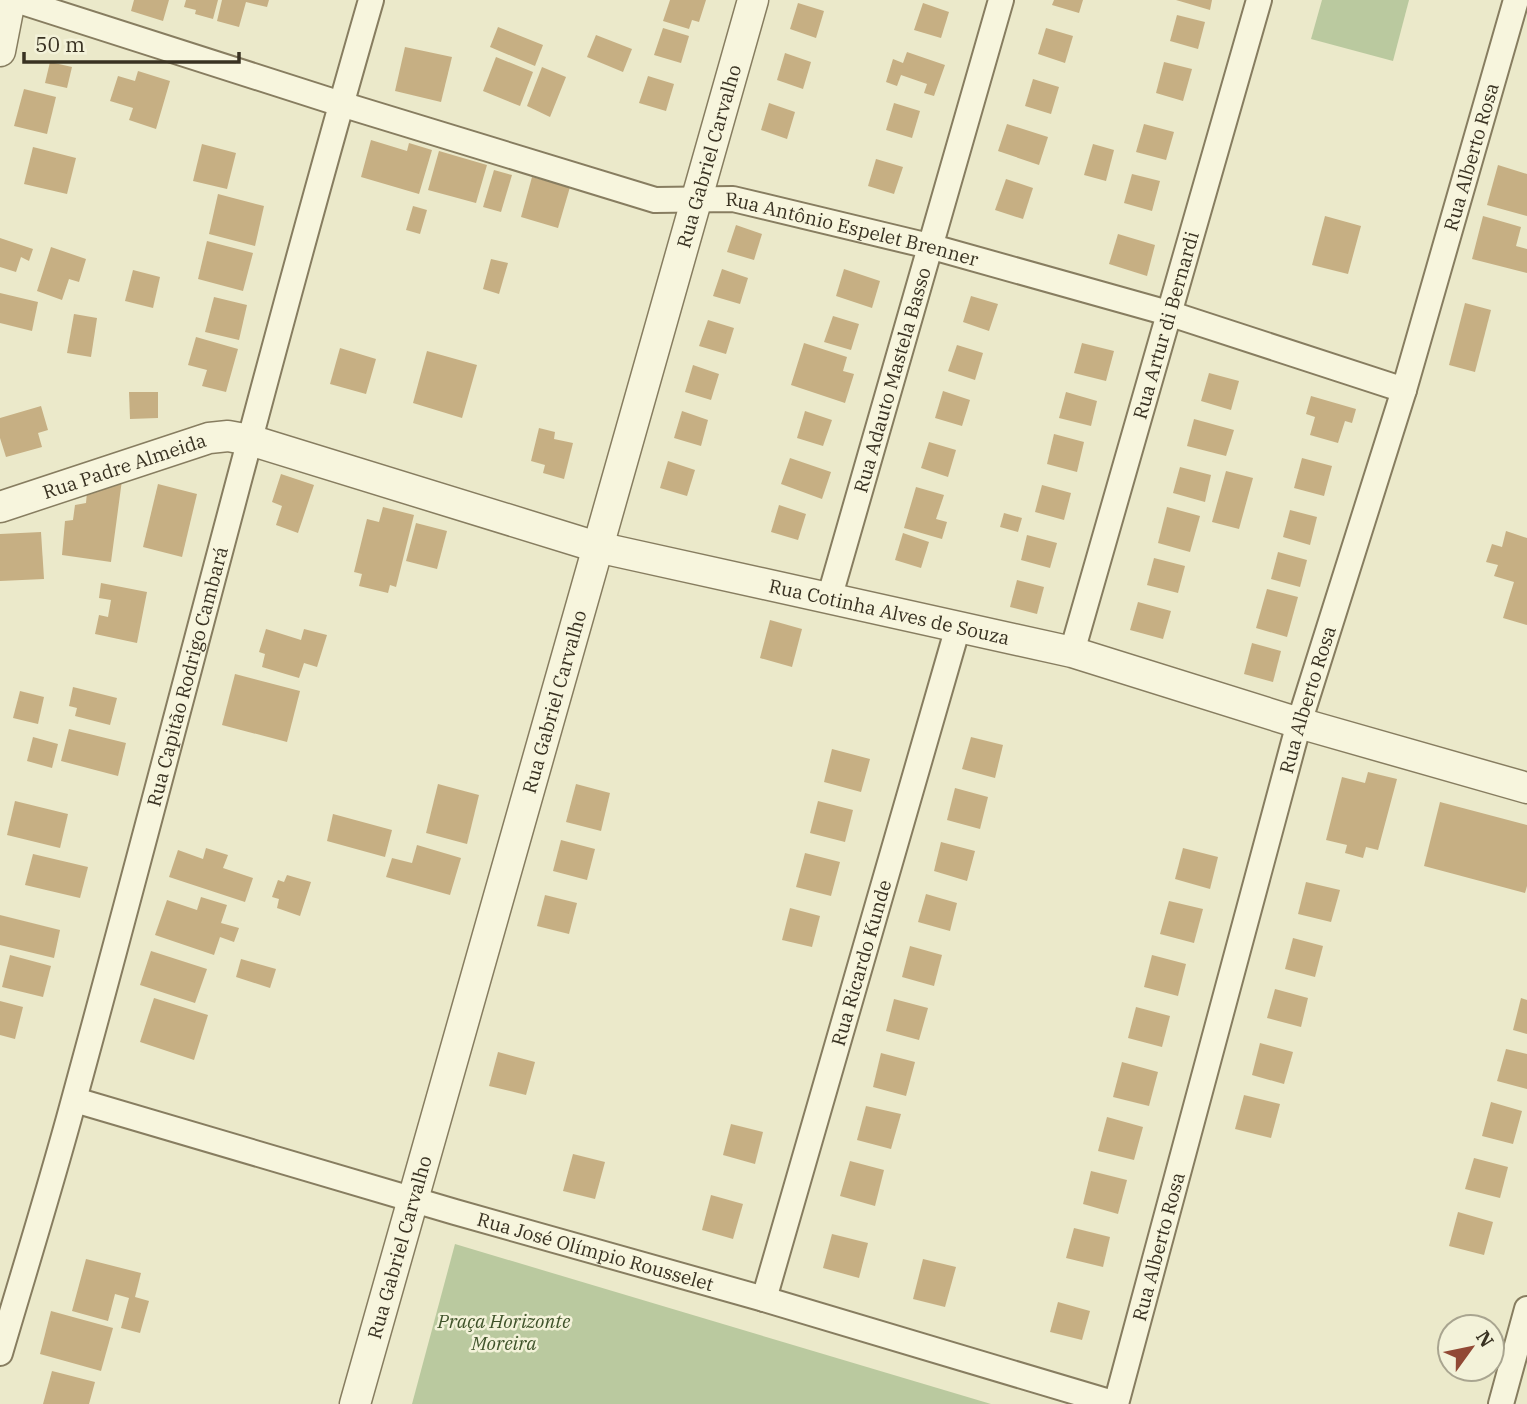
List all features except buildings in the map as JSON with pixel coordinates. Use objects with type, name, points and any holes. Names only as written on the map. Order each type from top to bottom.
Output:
[{"type":"street","points":[[0,51],[10,0]]},
{"type":"street","name":"Rua Antônio Espelet Brenner","points":[[16,0],[341,104],[655,200],[733,199],[929,246],[1168,313],[1404,390]]},
{"type":"street","name":"Rua Capitão Rodrigo Cambará","points":[[0,1353],[75,1100],[250,440],[371,0]]},
{"type":"street","name":"Rua Gabriel Carvalho","points":[[355,1404],[752,0]]},
{"type":"street","name":"Rua Adauto Mastela Basso","points":[[829,598],[1001,0]]},
{"type":"street","name":"Rua Artur di Bernardi","points":[[1072,652],[1259,0]]},
{"type":"street","name":"Rua Alberto Rosa","points":[[1116,1404],[1299,723],[1404,390],[1516,0]]},
{"type":"street","name":"Rua Padre Almeida","points":[[0,507],[209,438],[228,436],[250,440]]},
{"type":"street","name":"Rua Cotinha Alves de Souza","points":[[250,440],[597,547],[1072,652],[1299,723],[1527,788]]},
{"type":"street","name":"Rua Ricardo Kunde","points":[[764,1299],[958,627]]},
{"type":"street","name":"Rua José Olímpio Rousselet","points":[[75,1100],[764,1299],[1116,1404]]},
{"type":"street","points":[[1501,1404],[1527,1310]]},
{"type":"green space","points":[[1322,0],[1409,0],[1393,61],[1311,39]]},
{"type":"green space","name":"Praça Horizonte Moreira","points":[[455,1244],[991,1404],[412,1404]]}]
